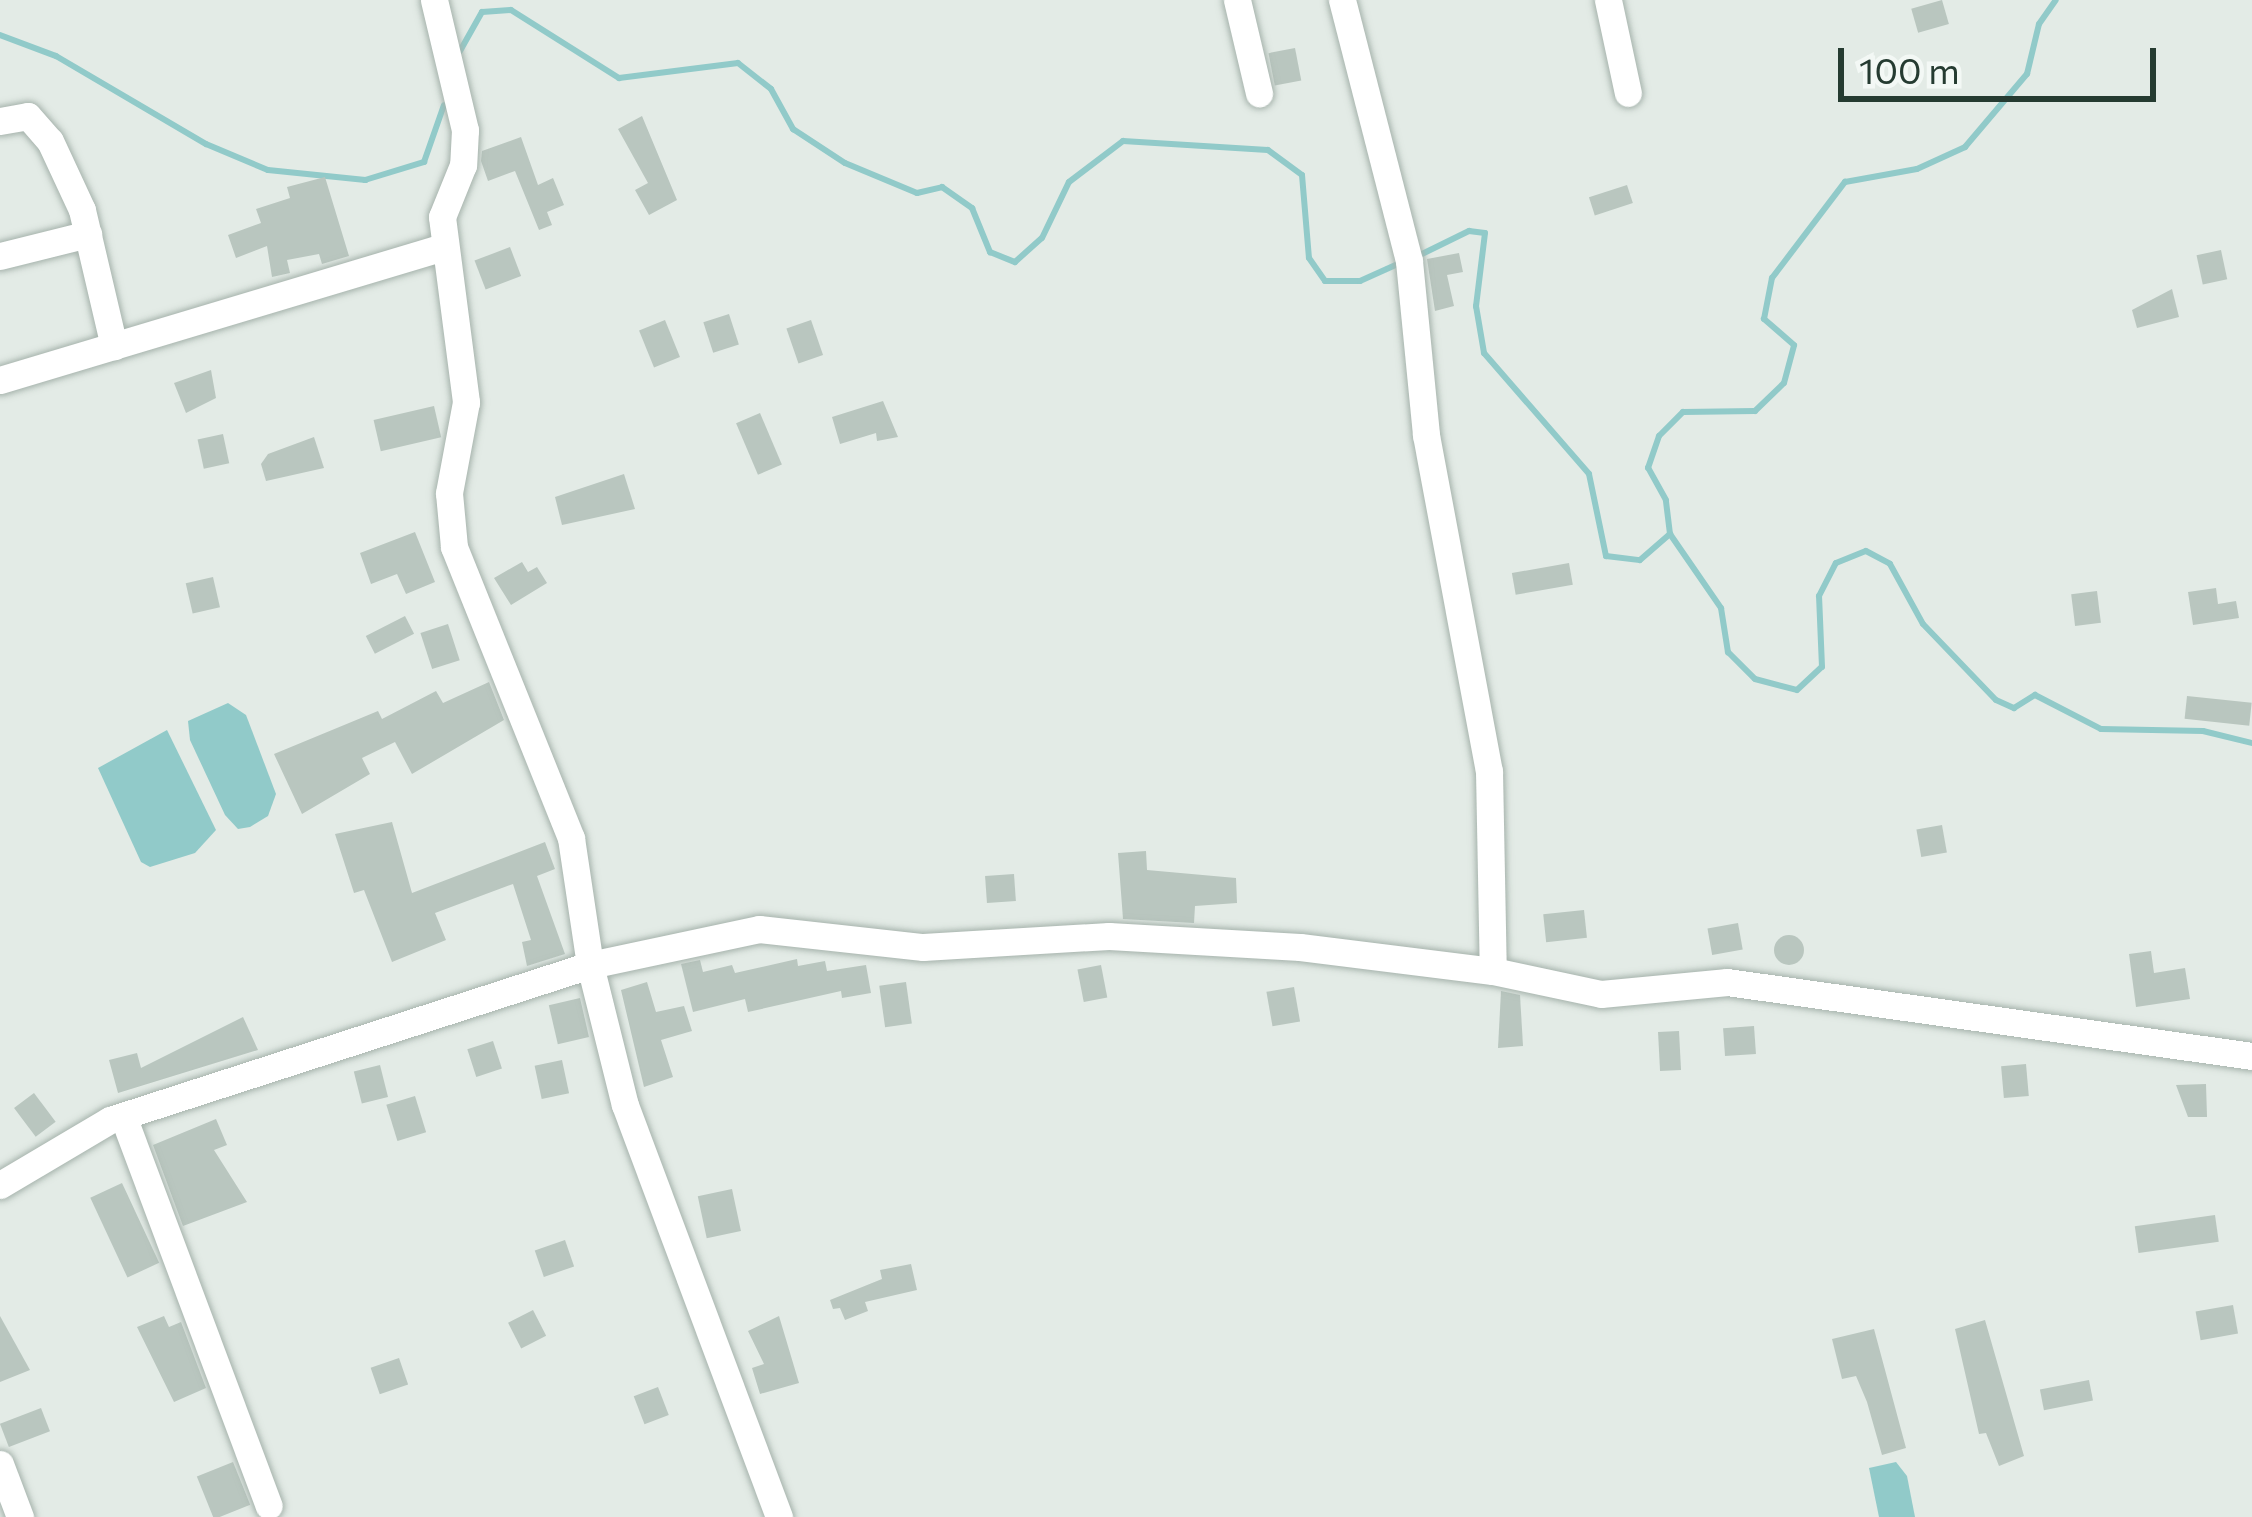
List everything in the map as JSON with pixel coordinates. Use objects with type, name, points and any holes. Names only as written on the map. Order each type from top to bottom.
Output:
[{"type":"street","points":[[434,0],[465,130],[442,248],[466,403],[448,493],[454,547],[571,838],[590,965],[626,1105],[779,1517]]},
{"type":"street","points":[[1237,0],[1259,93]]},
{"type":"street","points":[[1342,0],[1409,261],[1426,435],[1487,757],[1492,971]]},
{"type":"street","points":[[1608,0],[1628,93]]},
{"type":"street","points":[[0,121],[36,120],[88,234],[114,346]]},
{"type":"street","points":[[0,256],[88,234]]},
{"type":"street","points":[[0,380],[442,248]]},
{"type":"street","points":[[0,1185],[54,1146],[123,1116],[590,965],[759,929],[923,947],[1109,937],[1276,946],[1492,971],[1600,994],[1727,982],[2252,1056]]},
{"type":"street","points":[[123,1116],[269,1505]]},
{"type":"street","points":[[0,1464],[20,1517]]},
{"type":"water","points":[[228,703],[246,715],[276,794],[268,816],[238,829],[225,815],[190,740],[188,721]]},
{"type":"water","points":[[167,730],[216,830],[195,853],[150,867],[141,862],[98,768]]},
{"type":"water","points":[[1896,1462],[1907,1476],[1915,1517],[1879,1517],[1869,1468]]},
{"type":"building","points":[[1942,0],[1949,24],[1918,33],[1911,9]]},
{"type":"building","points":[[1295,48],[1301,80],[1275,86],[1268,53]]},
{"type":"building","points":[[642,116],[677,200],[649,215],[635,190],[648,183],[618,129]]},
{"type":"building","points":[[521,137],[538,185],[553,178],[564,205],[547,212],[552,225],[539,230],[515,171],[488,181],[481,161],[482,151]]},
{"type":"building","points":[[325,177],[349,256],[322,264],[319,254],[287,260],[290,273],[272,277],[267,246],[236,258],[228,235],[261,223],[256,209],[290,198],[287,187]]},
{"type":"building","points":[[1627,185],[1633,203],[1595,215],[1589,197]]},
{"type":"building","points":[[510,247],[521,276],[486,290],[475,261]]},
{"type":"building","points":[[2221,250],[2227,279],[2203,285],[2197,255]]},
{"type":"building","points":[[1459,253],[1463,272],[1447,275],[1454,306],[1435,311],[1427,259]]},
{"type":"building","points":[[2172,289],[2179,317],[2137,328],[2132,310]]},
{"type":"building","points":[[729,314],[739,344],[713,353],[703,322]]},
{"type":"building","points":[[665,320],[680,357],[654,368],[639,330]]},
{"type":"building","points":[[811,320],[823,355],[798,363],[786,328]]},
{"type":"building","points":[[211,370],[216,398],[186,413],[174,383]]},
{"type":"building","points":[[883,401],[898,437],[877,441],[876,433],[840,444],[832,417]]},
{"type":"building","points":[[434,406],[441,437],[381,451],[374,420]]},
{"type":"building","points":[[760,413],[782,465],[758,475],[736,423]]},
{"type":"building","points":[[223,434],[229,463],[204,469],[198,439]]},
{"type":"building","points":[[314,437],[324,468],[266,481],[261,464],[268,454]]},
{"type":"building","points":[[624,474],[635,509],[562,525],[555,497]]},
{"type":"building","points":[[415,532],[435,582],[406,594],[397,574],[371,584],[360,553]]},
{"type":"building","points":[[522,562],[528,572],[537,567],[547,583],[511,605],[494,578]]},
{"type":"building","points":[[1569,563],[1573,585],[1516,595],[1512,573]]},
{"type":"building","points":[[213,577],[220,607],[193,614],[186,583]]},
{"type":"building","points":[[2216,588],[2218,604],[2236,601],[2239,618],[2193,625],[2188,592]]},
{"type":"building","points":[[2097,591],[2101,623],[2075,626],[2071,594]]},
{"type":"building","points":[[405,616],[414,634],[375,654],[366,636]]},
{"type":"building","points":[[448,624],[460,660],[432,669],[420,633]]},
{"type":"building","points":[[489,682],[504,720],[412,774],[395,742],[362,758],[370,774],[302,814],[274,754],[378,711],[382,719],[436,691],[443,703]]},
{"type":"building","points":[[2187,696],[2252,703],[2249,726],[2185,719]]},
{"type":"building","points":[[392,822],[412,893],[545,842],[555,869],[537,876],[565,954],[527,966],[522,942],[531,940],[513,884],[435,913],[446,940],[392,962],[364,890],[354,893],[335,834]]},
{"type":"building","points":[[1942,825],[1947,853],[1921,857],[1916,830]]},
{"type":"building","points":[[1146,851],[1147,870],[1236,878],[1237,903],[1195,906],[1194,923],[1123,919],[1118,853]]},
{"type":"building","points":[[1014,874],[1016,901],[987,903],[985,876]]},
{"type":"building","points":[[1584,910],[1587,938],[1546,942],[1543,914]]},
{"type":"building","points":[[1738,923],[1743,950],[1712,955],[1707,928]]},
{"type":"building","points":[[1789,935],[1800,939],[1804,950],[1800,961],[1789,965],[1778,961],[1774,950],[1778,939]]},
{"type":"building","points":[[2151,951],[2154,973],[2185,968],[2190,999],[2136,1007],[2129,954]]},
{"type":"building","points":[[797,959],[798,966],[825,961],[827,971],[866,965],[871,993],[842,998],[841,991],[748,1012],[745,999],[693,1012],[681,964],[700,960],[703,972],[732,965],[735,973]]},
{"type":"building","points":[[1101,965],[1107,997],[1084,1002],[1077,970]]},
{"type":"building","points":[[647,982],[656,1012],[684,1006],[692,1031],[661,1040],[673,1077],[644,1087],[621,990]]},
{"type":"building","points":[[906,982],[912,1024],[885,1027],[879,986]]},
{"type":"building","points":[[1294,987],[1300,1021],[1273,1026],[1266,992]]},
{"type":"building","points":[[1501,991],[1520,995],[1523,1046],[1498,1048]]},
{"type":"building","points":[[580,998],[589,1037],[558,1044],[549,1005]]},
{"type":"building","points":[[243,1017],[258,1050],[118,1093],[109,1060],[137,1053],[141,1068]]},
{"type":"building","points":[[1754,1026],[1756,1054],[1725,1056],[1723,1028]]},
{"type":"building","points":[[1679,1031],[1681,1070],[1660,1071],[1658,1032]]},
{"type":"building","points":[[493,1041],[502,1069],[476,1077],[467,1049]]},
{"type":"building","points":[[562,1060],[569,1093],[542,1099],[535,1066]]},
{"type":"building","points":[[2026,1064],[2029,1096],[2004,1098],[2001,1066]]},
{"type":"building","points":[[380,1065],[388,1097],[362,1104],[354,1072]]},
{"type":"building","points":[[2206,1084],[2207,1117],[2188,1117],[2176,1085]]},
{"type":"building","points":[[34,1093],[56,1122],[36,1137],[14,1108]]},
{"type":"building","points":[[415,1096],[426,1132],[397,1141],[386,1105]]},
{"type":"building","points":[[216,1119],[227,1145],[214,1150],[247,1202],[183,1226],[153,1145]]},
{"type":"building","points":[[122,1183],[159,1263],[127,1278],[90,1198]]},
{"type":"building","points":[[732,1189],[741,1231],[707,1238],[698,1196]]},
{"type":"building","points":[[2215,1215],[2219,1242],[2139,1253],[2135,1226]]},
{"type":"building","points":[[565,1240],[574,1266],[544,1277],[535,1250]]},
{"type":"building","points":[[911,1264],[917,1290],[865,1302],[868,1311],[845,1320],[840,1308],[833,1309],[830,1300],[882,1279],[880,1270]]},
{"type":"building","points":[[2233,1305],[2238,1334],[2201,1340],[2196,1312]]},
{"type":"building","points":[[533,1310],[546,1336],[521,1349],[508,1323]]},
{"type":"building","points":[[0,1316],[30,1370],[0,1382]]},
{"type":"building","points":[[164,1316],[169,1327],[181,1322],[206,1388],[174,1402],[137,1327]]},
{"type":"building","points":[[779,1316],[799,1383],[760,1394],[752,1368],[764,1364],[748,1331]]},
{"type":"building","points":[[1985,1320],[2024,1456],[1999,1466],[1986,1433],[1979,1434],[1955,1329]]},
{"type":"building","points":[[1874,1329],[1906,1448],[1882,1455],[1856,1376],[1842,1379],[1832,1339]]},
{"type":"building","points":[[399,1358],[408,1384],[380,1394],[371,1368]]},
{"type":"building","points":[[2089,1380],[2093,1401],[2044,1410],[2040,1390]]},
{"type":"building","points":[[658,1387],[669,1415],[644,1424],[634,1396]]},
{"type":"building","points":[[41,1408],[50,1431],[9,1447],[0,1424]]},
{"type":"building","points":[[233,1462],[250,1505],[213,1517],[197,1477]]},
{"type":"waterway","points":[[1420,255],[1469,231],[1485,233],[1476,306],[1484,353],[1589,474],[1606,556],[1640,560],[1670,534],[1666,500],[1648,468],[1659,436],[1683,412],[1755,411],[1784,383],[1794,345],[1764,319],[1772,278],[1845,182],[1917,169],[1965,147],[2027,74],[2039,24],[2056,0]]},
{"type":"waterway","points":[[460,51],[482,12],[511,10],[619,78],[738,63],[771,89],[793,129],[845,163],[917,193],[942,187],[972,208],[990,252],[1015,262],[1042,238],[1069,182],[1123,141],[1268,150],[1302,175],[1309,258],[1325,281],[1360,281],[1398,264]]},
{"type":"waterway","points":[[0,35],[56,56],[206,144],[268,170],[365,180],[424,162],[444,105]]},
{"type":"waterway","points":[[1670,534],[1721,608],[1728,652],[1755,679],[1797,690],[1822,667],[1819,596],[1836,563],[1866,551],[1890,564],[1923,624],[1996,700],[2014,708],[2035,695],[2101,729],[2203,731],[2252,743]]}]
